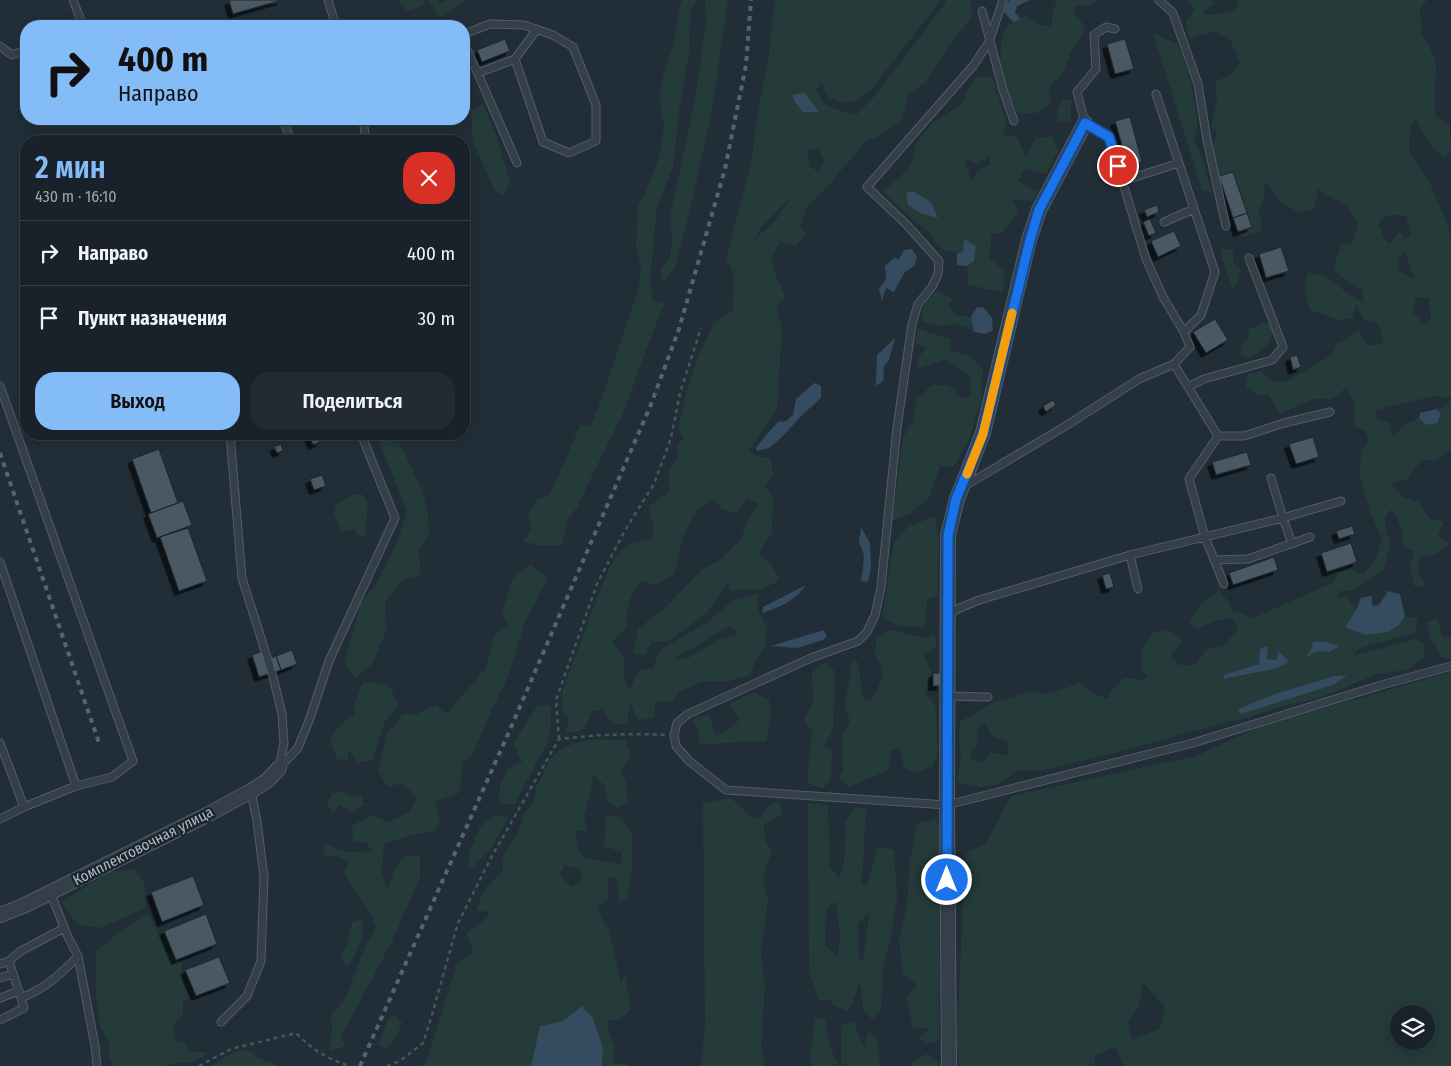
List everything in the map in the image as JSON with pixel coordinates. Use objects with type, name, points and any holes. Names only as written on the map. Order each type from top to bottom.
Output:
[{"type":"street","points":[[949,1066],[947,805],[948,535],[956,499],[983,434],[1039,210],[1085,123]]},
{"type":"street","name":"Комплектовочная улица","points":[[0,915],[23,906],[251,792],[268,780],[279,768]]},
{"type":"lane","points":[[73,0],[81,20]]},
{"type":"lane","points":[[328,0],[334,20]]},
{"type":"lane","points":[[1003,0],[989,42],[973,66],[867,187],[906,224],[939,261],[938,274],[932,287],[918,304],[912,324],[897,428],[881,587],[875,615],[867,632],[858,641],[811,658],[688,714],[677,723],[674,735],[676,746],[689,761],[726,790],[947,805],[1193,743],[1378,686],[1451,666]]},
{"type":"lane","points":[[1160,0],[1173,13],[1198,84],[1206,140],[1226,226]]},
{"type":"lane","points":[[982,11],[989,42],[1014,121]]},
{"type":"lane","points":[[470,32],[490,24],[524,25],[553,36],[573,47],[596,105],[596,141],[569,154],[543,142],[516,59]]},
{"type":"lane","points":[[962,487],[1064,427],[1139,379],[1174,364],[1190,347],[1184,332],[1163,297],[1146,259],[1109,137],[1085,123],[1077,92],[1096,69],[1094,35],[1106,26],[1115,29]]},
{"type":"lane","points":[[478,73],[516,59],[537,30]]},
{"type":"lane","points":[[0,46],[12,55],[20,52]]},
{"type":"lane","points":[[470,55],[517,163]]},
{"type":"lane","points":[[1156,94],[1215,272],[1201,315],[1184,332]]},
{"type":"lane","points":[[1123,181],[1179,164]]},
{"type":"lane","points":[[1164,222],[1194,209]]},
{"type":"lane","points":[[1188,387],[1204,380],[1272,360],[1283,347],[1249,258]]},
{"type":"lane","points":[[1174,364],[1218,436]]},
{"type":"lane","points":[[0,386],[133,761],[112,777],[76,786],[0,819]]},
{"type":"lane","points":[[1218,436],[1244,436],[1284,423],[1330,412]]},
{"type":"lane","points":[[1218,436],[1189,479],[1205,536],[1224,584]]},
{"type":"lane","points":[[230,440],[242,578],[272,673],[282,714],[284,743],[279,768]]},
{"type":"lane","points":[[279,768],[298,748],[329,661],[395,518],[364,440]]},
{"type":"lane","points":[[1271,478],[1292,544]]},
{"type":"lane","points":[[948,613],[979,600],[1130,555],[1283,518],[1341,501]]},
{"type":"lane","points":[[1214,560],[1248,559],[1310,537]]},
{"type":"lane","points":[[1130,555],[1138,589]]},
{"type":"lane","points":[[0,562],[76,786]]},
{"type":"lane","points":[[948,696],[988,697]]},
{"type":"lane","points":[[0,743],[24,807]]},
{"type":"lane","points":[[221,1022],[247,996],[261,961],[264,877],[251,792]]},
{"type":"lane","points":[[50,892],[68,938],[78,956],[97,1066]]},
{"type":"lane","points":[[0,964],[9,961],[21,951],[64,928]]},
{"type":"lane","points":[[0,998],[38,991],[62,973],[78,956]]},
{"type":"lane","points":[[0,1020],[24,1008],[9,961]]},
{"type":"lane","points":[[0,978],[13,974]]},
{"type":"path","points":[[387,1066],[400,1060],[422,1043],[458,923],[492,856],[559,739],[556,700],[558,692],[597,584],[624,532],[654,484],[671,438],[680,393],[701,328]]},
{"type":"path","points":[[559,739],[633,733],[674,735]]},
{"type":"path","points":[[199,1066],[231,1049],[296,1033],[311,1047],[333,1061],[350,1066]]},
{"type":"green space","points":[[398,0],[425,0],[423,6],[407,11]]},
{"type":"green space","points":[[428,0],[437,0],[438,3],[446,0],[465,0],[446,14],[437,17],[435,9]]},
{"type":"green space","points":[[682,0],[698,0],[690,12],[689,53],[679,111],[673,167],[657,207],[650,279],[653,301],[664,304],[625,409],[578,506],[568,519],[562,545],[541,546],[523,541],[531,531],[528,515],[536,500],[550,495],[580,426],[591,426],[639,288],[641,266],[636,248],[638,204],[644,196],[659,158],[664,127],[659,97],[664,73],[674,43]]},
{"type":"green space","points":[[705,0],[728,0],[712,112],[675,268],[662,282],[661,268],[670,257],[672,240],[670,217],[696,94],[706,22]]},
{"type":"green space","points":[[776,0],[941,0],[870,91],[856,101],[844,103],[828,97],[822,84],[816,89],[824,104],[856,115],[873,98],[945,4],[946,0],[971,0],[972,17],[947,48],[927,81],[909,93],[902,119],[883,134],[865,142],[828,186],[807,206],[800,226],[806,235],[796,246],[781,242],[771,258],[777,279],[786,297],[776,305],[782,329],[777,408],[749,451],[757,456],[771,459],[773,475],[765,486],[773,498],[772,532],[759,554],[771,564],[780,580],[763,589],[729,590],[729,580],[707,613],[670,640],[652,643],[645,655],[633,654],[638,629],[667,606],[702,570],[722,559],[741,539],[748,520],[758,504],[747,498],[737,513],[723,510],[713,499],[699,509],[688,525],[680,549],[675,574],[655,585],[641,581],[629,602],[627,627],[612,642],[624,658],[624,679],[630,690],[638,671],[653,668],[660,650],[706,623],[735,599],[758,594],[758,611],[767,627],[765,647],[755,662],[750,675],[728,681],[704,681],[680,691],[671,702],[655,701],[654,718],[638,720],[630,703],[627,725],[612,723],[603,710],[592,711],[586,726],[580,730],[565,733],[569,719],[563,713],[562,692],[602,585],[615,557],[628,545],[651,538],[654,528],[648,507],[669,492],[669,471],[679,457],[676,446],[684,438],[678,429],[687,389],[699,354],[714,324],[733,310],[733,275],[726,259],[752,159],[758,111],[769,54]],"holes":[[[808,149],[818,149],[824,161],[819,172],[809,166]],[[792,196],[775,221],[753,241],[759,230]],[[730,626],[737,634],[717,640],[687,659],[674,658]]]},
{"type":"green space","points":[[1057,0],[1097,0],[1090,5],[1074,6],[1074,12],[1086,28],[1071,52],[1062,75],[1052,84],[1049,94],[1051,104],[1036,113],[1019,114],[1010,96],[1003,73],[1001,50],[1005,31],[1009,25],[1027,15],[1038,25],[1051,26]]},
{"type":"green space","points":[[1185,0],[1212,0],[1215,3],[1203,11],[1207,15],[1220,14],[1236,9],[1239,0],[1427,0],[1420,9],[1422,34],[1436,60],[1435,115],[1450,126],[1451,151],[1443,157],[1438,153],[1427,140],[1416,119],[1410,128],[1409,151],[1428,179],[1446,221],[1451,238],[1451,398],[1434,396],[1375,410],[1378,420],[1389,423],[1393,436],[1406,424],[1419,418],[1426,425],[1441,414],[1437,409],[1444,407],[1451,399],[1451,450],[1435,460],[1422,460],[1407,479],[1391,483],[1403,497],[1419,502],[1429,518],[1444,522],[1438,535],[1450,543],[1437,554],[1420,558],[1417,571],[1426,586],[1414,586],[1410,566],[1414,551],[1403,547],[1403,531],[1392,509],[1385,517],[1385,527],[1391,545],[1383,570],[1353,590],[1340,591],[1336,598],[1347,597],[1356,610],[1345,627],[1400,624],[1405,616],[1417,618],[1416,632],[1358,649],[1353,656],[1416,639],[1424,643],[1424,657],[1407,670],[1377,674],[1319,698],[1279,707],[1246,718],[1112,754],[1040,771],[1016,770],[1004,781],[993,785],[980,787],[962,784],[957,781],[961,759],[960,722],[994,702],[1034,691],[1045,694],[1080,683],[1091,692],[1108,699],[1112,689],[1124,678],[1142,680],[1148,676],[1142,670],[1141,650],[1153,633],[1168,630],[1184,641],[1169,656],[1179,665],[1196,665],[1207,649],[1225,645],[1238,628],[1233,618],[1215,621],[1198,629],[1189,622],[1201,604],[1219,590],[1228,601],[1233,612],[1244,614],[1251,619],[1334,582],[1337,573],[1351,569],[1363,574],[1375,561],[1382,539],[1372,516],[1360,478],[1361,451],[1369,441],[1366,432],[1353,425],[1354,406],[1352,397],[1346,388],[1331,399],[1314,399],[1279,414],[1269,394],[1259,396],[1246,387],[1248,374],[1262,371],[1270,381],[1286,382],[1332,355],[1336,343],[1341,342],[1358,330],[1368,345],[1384,344],[1378,323],[1365,320],[1356,305],[1352,318],[1340,320],[1310,310],[1304,288],[1308,272],[1323,276],[1364,304],[1362,290],[1343,278],[1333,268],[1342,245],[1353,242],[1358,224],[1349,208],[1318,189],[1313,208],[1298,212],[1280,201],[1268,183],[1264,184],[1264,197],[1259,210],[1261,231],[1242,237],[1238,232],[1252,227],[1233,172],[1219,176],[1213,147],[1217,132],[1211,127],[1217,100],[1215,81],[1230,76],[1240,64],[1231,41],[1214,31],[1189,39],[1186,21],[1195,8]],"holes":[[[1385,216],[1406,216],[1411,233],[1406,240],[1400,232],[1389,244],[1384,238],[1378,223]],[[1405,251],[1414,279],[1399,271],[1398,259]],[[1416,297],[1429,299],[1431,319],[1424,325],[1413,312]],[[1268,646],[1267,659],[1277,660],[1279,652],[1288,662],[1278,668],[1225,679],[1223,675],[1259,664]],[[1334,676],[1333,685],[1279,701],[1238,710],[1278,693]],[[984,723],[992,736],[1007,742],[1008,756],[990,752],[982,763],[971,758],[971,752],[978,745],[977,731]]]},
{"type":"green space","points":[[1153,33],[1177,43],[1191,81],[1198,126],[1193,140],[1199,149],[1212,192],[1202,190]]},
{"type":"green space","points":[[976,77],[992,77],[1007,123],[1002,135],[1017,137],[1026,157],[1035,138],[1052,136],[1058,151],[1046,174],[1025,169],[1018,181],[1037,192],[1033,201],[1013,200],[1019,212],[1001,233],[991,234],[990,259],[1005,271],[1003,292],[968,284],[967,266],[974,260],[964,239],[963,252],[951,252],[942,249],[927,231],[883,191],[911,165],[916,144],[934,121],[962,104],[967,91]],"holes":[[[990,156],[990,165],[979,170],[972,182],[964,158],[975,163]]]},
{"type":"green space","points":[[1063,100],[1071,100],[1071,121],[1057,123],[1058,109]]},
{"type":"green space","points":[[483,104],[497,138],[510,182],[504,195],[495,191],[473,142],[471,111]]},
{"type":"green space","points":[[1222,249],[1233,250],[1233,264],[1240,270],[1233,291],[1222,258]]},
{"type":"green space","points":[[937,291],[952,299],[949,306],[955,315],[971,317],[974,332],[967,327],[954,324],[940,326],[922,321],[923,305]]},
{"type":"green space","points":[[1263,322],[1275,327],[1269,343],[1250,359],[1241,355],[1241,346],[1249,340],[1248,330]]},
{"type":"green space","points":[[918,329],[950,339],[951,351],[968,355],[983,369],[981,399],[970,438],[954,466],[940,466],[930,496],[910,514],[892,521],[903,437],[913,422],[917,399],[932,385],[949,385],[962,398],[970,396],[970,377],[946,359],[919,368],[917,359],[926,348],[915,343]]},
{"type":"green space","points":[[378,440],[398,440],[422,490],[428,512],[429,534],[419,551],[421,575],[402,581],[385,601],[386,631],[373,663],[355,678],[344,663],[360,605],[375,585],[388,562],[407,511]]},
{"type":"green space","points":[[362,494],[368,503],[365,535],[360,537],[354,529],[342,532],[334,514],[336,504],[352,495]]},
{"type":"green space","points":[[935,516],[939,542],[938,595],[927,600],[925,627],[897,625],[882,617],[894,542],[908,527]]},
{"type":"green space","points":[[531,564],[548,579],[526,620],[507,679],[473,753],[463,762],[459,793],[435,801],[440,820],[434,831],[408,836],[384,844],[382,873],[387,888],[397,865],[407,856],[420,856],[420,877],[392,941],[346,1028],[340,1034],[345,1046],[329,1052],[332,1029],[331,1014],[344,1001],[365,947],[376,927],[369,911],[344,873],[349,861],[333,855],[323,857],[326,845],[348,852],[371,851],[367,843],[353,841],[352,826],[371,815],[389,822],[409,812],[417,797],[402,783],[388,787],[378,771],[387,734],[403,714],[415,715],[436,705],[446,714],[486,668],[494,635],[508,626],[502,612],[513,578]]},
{"type":"green space","points":[[1437,619],[1443,638],[1451,636],[1451,659],[1440,657],[1436,646],[1431,640],[1427,623]]},
{"type":"green space","points":[[889,630],[926,638],[935,634],[936,647],[923,653],[931,672],[925,694],[935,704],[938,752],[932,767],[915,773],[904,768],[900,748],[891,750],[889,770],[849,787],[838,779],[843,771],[842,735],[850,721],[845,707],[852,661],[858,662],[863,698],[871,701],[882,679],[881,666],[875,656],[876,639]]},
{"type":"green space","points":[[826,662],[835,672],[833,730],[824,745],[832,749],[831,780],[822,789],[807,782],[812,731],[804,719],[813,704],[812,672]]},
{"type":"green space","points":[[1451,672],[1451,1066],[1123,1066],[1116,1047],[1095,1055],[1095,1066],[958,1066],[957,1039],[965,853],[985,845],[1011,796],[1196,756],[1259,727]],"holes":[[[1143,983],[1165,1007],[1160,1029],[1132,1040],[1128,1022],[1139,1006]]]},
{"type":"green space","points":[[363,682],[389,685],[399,706],[385,721],[372,760],[357,762],[349,750],[347,761],[337,759],[330,740],[341,724],[355,715],[355,702]]},
{"type":"green space","points":[[755,693],[769,700],[771,718],[766,742],[754,741],[700,745],[697,728],[692,719],[709,715],[716,735],[735,726],[739,718],[730,707],[732,702]]},
{"type":"green space","points":[[538,705],[551,706],[551,729],[546,745],[514,805],[499,803],[500,785],[508,769],[522,762],[513,743]]},
{"type":"green space","points":[[592,739],[625,740],[631,755],[621,770],[626,781],[628,801],[618,808],[608,801],[604,785],[593,774],[591,791],[584,816],[587,831],[575,831],[577,846],[584,858],[622,865],[622,852],[604,846],[606,815],[621,818],[632,834],[632,868],[628,896],[620,903],[616,878],[607,878],[609,898],[598,906],[602,919],[609,930],[621,982],[625,974],[631,1008],[620,1020],[607,1020],[608,1030],[615,1046],[613,1063],[630,1064],[629,1066],[602,1066],[603,1048],[593,1018],[582,1006],[563,1021],[540,1026],[531,1066],[423,1066],[426,1062],[457,964],[473,951],[466,933],[488,917],[488,912],[476,910],[483,892],[503,871],[502,856],[517,835],[524,814],[534,801],[536,788],[550,759],[560,749]],"holes":[[[564,865],[582,870],[580,883],[571,887],[560,875]]]},
{"type":"green space","points":[[342,791],[349,796],[361,795],[364,805],[352,811],[339,804],[334,814],[327,805],[332,794]]},
{"type":"green space","points":[[731,798],[749,815],[760,818],[769,806],[779,801],[782,815],[764,824],[765,840],[772,850],[763,878],[768,899],[761,953],[765,985],[761,1048],[765,1066],[701,1066],[705,1026],[703,803]]},
{"type":"green space","points":[[808,803],[828,805],[830,866],[839,879],[844,863],[846,821],[855,807],[866,808],[862,883],[867,886],[878,846],[894,850],[897,899],[890,942],[883,967],[881,1009],[872,1020],[863,1008],[860,982],[849,1011],[834,1006],[829,999],[819,1001],[809,971]],"holes":[[[836,901],[840,935],[838,956],[825,946],[826,910]],[[869,914],[863,963],[859,957],[858,924]]]},
{"type":"green space","points":[[495,814],[508,818],[492,847],[469,871],[469,853],[480,827]]},
{"type":"green space","points":[[936,818],[940,833],[939,1041],[927,1043],[919,1038],[931,1027],[913,1029],[907,997],[917,985],[903,974],[899,940],[907,905],[910,860],[917,824]]},
{"type":"green space","points":[[134,869],[144,883],[146,908],[100,928],[76,924],[62,902],[107,873]]},
{"type":"green space","points":[[149,914],[166,950],[181,963],[183,983],[191,998],[183,1001],[183,1016],[173,1024],[175,1040],[183,1042],[189,1051],[209,1053],[192,1063],[179,1062],[165,1066],[113,1066],[109,1058],[109,1042],[100,1027],[96,997],[96,952],[117,933]]},
{"type":"green space","points":[[362,919],[362,937],[355,956],[347,966],[340,957],[346,947],[352,922]]},
{"type":"green space","points":[[395,1015],[402,1022],[396,1038],[386,1049],[378,1045],[387,1021]]},
{"type":"green space","points":[[815,1018],[826,1018],[830,1043],[839,1066],[811,1066],[810,1055]]},
{"type":"green space","points":[[854,1022],[864,1048],[868,1031],[877,1038],[880,1066],[841,1066],[841,1025]]},
{"type":"green space","points":[[235,1051],[250,1051],[258,1058],[278,1066],[210,1066]]},
{"type":"green space","points":[[927,1054],[940,1063],[940,1066],[912,1066],[911,1062]]},
{"type":"water","points":[[1010,0],[1030,0],[1017,6],[1015,13],[1021,19],[1013,22],[1004,12]]},
{"type":"water","points":[[805,93],[819,112],[803,112],[795,102],[792,95]]},
{"type":"water","points":[[913,191],[931,202],[938,218],[920,213],[908,205],[906,193]]},
{"type":"water","points":[[964,239],[976,246],[974,261],[967,266],[957,265],[957,253],[963,252]]},
{"type":"water","points":[[912,249],[917,257],[914,266],[904,273],[894,292],[886,288],[882,301],[879,289],[886,280],[885,266],[894,258],[899,259],[904,250]]},
{"type":"water","points":[[977,307],[984,308],[992,318],[993,330],[985,334],[974,332],[971,317]]},
{"type":"water","points":[[895,338],[889,360],[884,366],[883,381],[876,386],[877,355]]},
{"type":"water","points":[[814,383],[821,386],[821,398],[769,448],[757,451],[756,448],[778,422],[786,421],[793,415],[796,399]]},
{"type":"water","points":[[1437,409],[1441,414],[1437,423],[1426,425],[1419,418],[1420,413]]},
{"type":"water","points":[[861,527],[870,543],[871,567],[868,582],[861,581],[864,561],[859,543]]},
{"type":"water","points":[[806,585],[786,603],[762,613],[763,607]]},
{"type":"water","points":[[1388,591],[1400,594],[1405,616],[1400,624],[1388,632],[1365,635],[1345,627],[1361,598],[1372,596],[1372,606],[1379,605]]},
{"type":"water","points":[[824,630],[827,637],[823,640],[797,648],[771,646]]},
{"type":"water","points":[[1313,642],[1325,642],[1340,646],[1328,652],[1318,651],[1305,658],[1312,648]]},
{"type":"water","points":[[1268,646],[1267,659],[1276,660],[1279,651],[1289,662],[1278,668],[1224,679],[1223,675],[1259,664],[1260,649]]},
{"type":"water","points":[[1334,676],[1347,676],[1333,685],[1241,714],[1238,709],[1278,693]]},
{"type":"water","points":[[582,1006],[593,1018],[603,1048],[602,1066],[531,1066],[540,1026],[563,1021]]},
{"type":"building","points":[[229,0],[282,0],[233,14]]},
{"type":"building","points":[[505,39],[510,51],[482,62],[477,50]]},
{"type":"building","points":[[1125,39],[1134,69],[1115,74],[1107,44]]},
{"type":"building","points":[[1130,117],[1142,162],[1128,166],[1115,121]]},
{"type":"building","points":[[1233,172],[1247,213],[1233,218],[1219,176]]},
{"type":"building","points":[[1157,205],[1159,212],[1147,217],[1144,210]]},
{"type":"building","points":[[1247,213],[1252,227],[1238,232],[1233,218]]},
{"type":"building","points":[[1150,219],[1156,233],[1149,236],[1143,222]]},
{"type":"building","points":[[1174,231],[1181,246],[1158,257],[1151,241]]},
{"type":"building","points":[[1281,247],[1289,271],[1266,278],[1259,254]]},
{"type":"building","points":[[1215,319],[1228,340],[1206,353],[1193,332]]},
{"type":"building","points":[[1297,355],[1301,367],[1293,370],[1290,357]]},
{"type":"building","points":[[1053,400],[1056,405],[1046,412],[1043,406]]},
{"type":"building","points":[[1313,437],[1319,457],[1296,464],[1289,444]]},
{"type":"building","points":[[311,440],[319,440],[320,442],[313,445]]},
{"type":"building","points":[[281,444],[283,451],[277,453],[274,447]]},
{"type":"building","points":[[159,449],[178,503],[151,513],[132,459]]},
{"type":"building","points":[[1247,452],[1251,465],[1216,475],[1212,462]]},
{"type":"building","points":[[322,475],[326,486],[314,490],[310,479]]},
{"type":"building","points":[[183,501],[192,525],[157,538],[148,514]]},
{"type":"building","points":[[1352,526],[1355,534],[1339,539],[1336,531]]},
{"type":"building","points":[[188,528],[207,581],[179,591],[160,537]]},
{"type":"building","points":[[1351,543],[1357,562],[1327,572],[1321,553]]},
{"type":"building","points":[[1274,557],[1278,570],[1233,585],[1229,573]]},
{"type":"building","points":[[1110,573],[1114,587],[1106,589],[1102,575]]},
{"type":"building","points":[[268,649],[271,658],[276,656],[281,670],[259,677],[252,655]]},
{"type":"building","points":[[292,650],[297,664],[281,670],[276,656]]},
{"type":"building","points":[[933,673],[942,673],[941,686],[933,686]]},
{"type":"building","points":[[193,876],[204,905],[162,922],[151,892]]},
{"type":"building","points":[[206,914],[217,944],[176,960],[164,931]]},
{"type":"building","points":[[219,957],[230,983],[196,996],[185,970]]},
{"type":"railway","points":[[360,1066],[508,734],[650,407],[679,329],[725,169],[746,65],[751,0]]},
{"type":"railway","points":[[0,453],[99,743]]},
{"type":"slow traffic","points":[[967,474],[983,434],[1012,313]]},
{"type":"route","points":[[947,880],[948,535],[952,515],[956,499],[983,434],[1039,210],[1085,123],[1109,137],[1118,166]]}]
